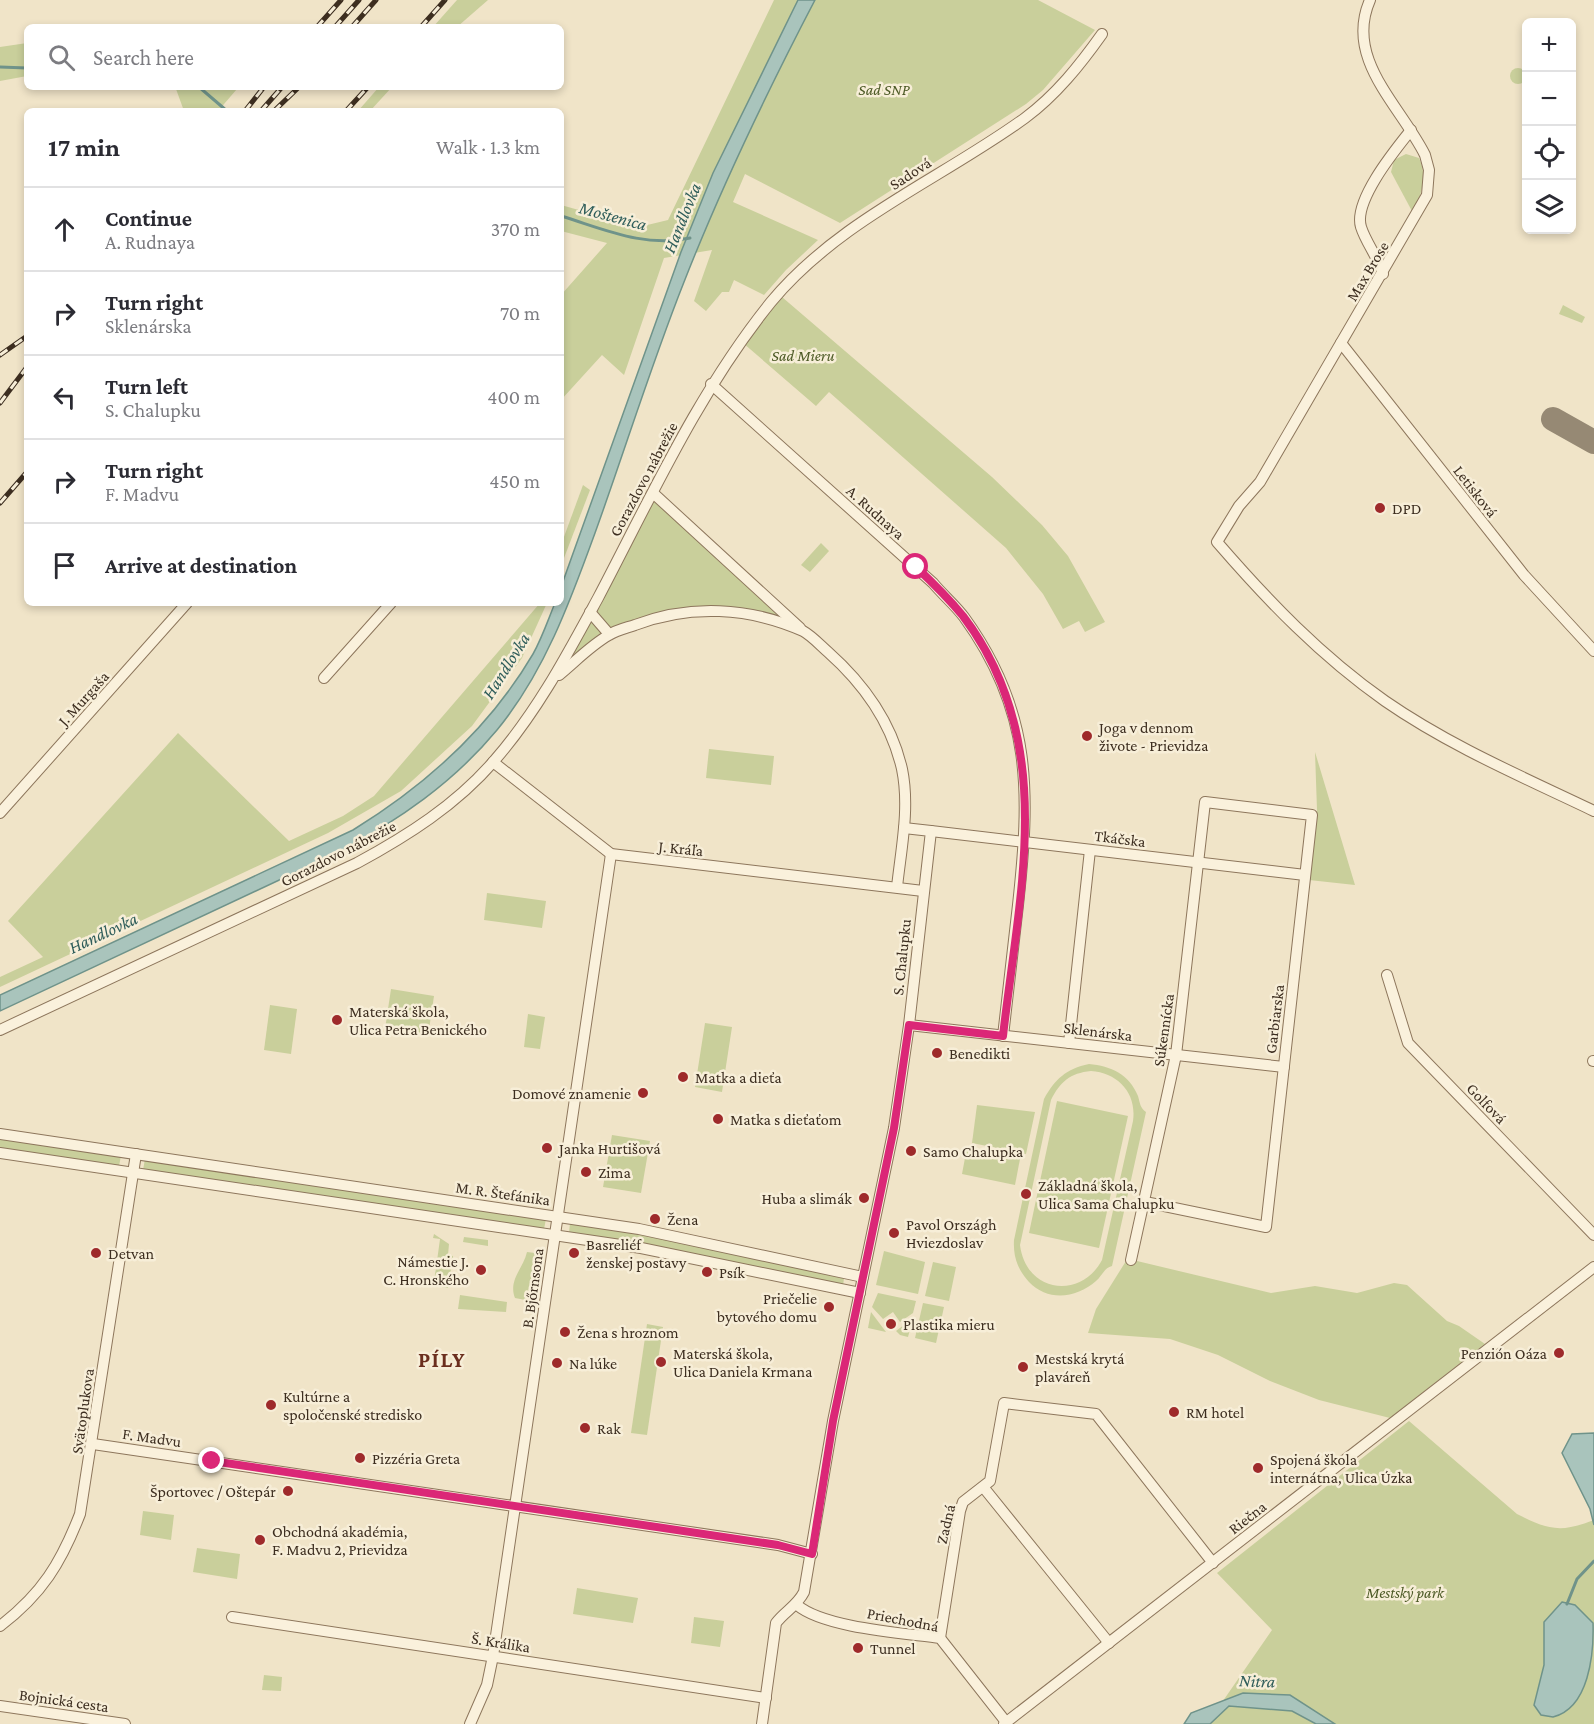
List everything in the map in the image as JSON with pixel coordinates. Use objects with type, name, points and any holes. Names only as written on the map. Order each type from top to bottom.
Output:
[{"type":"street","name":"Max Brose","points":[[1370,0],[1362,21],[1365,55],[1425,155],[1429,171],[1426,195],[1383,273],[1260,482],[1239,506],[1217,542],[1292,624],[1349,674],[1386,702],[1479,756],[1594,811]]},
{"type":"street","name":"Sadová","points":[[739,343],[786,285],[823,253],[920,183],[1025,118],[1075,71],[1102,34]]},
{"type":"street","points":[[1383,273],[1361,228],[1361,207],[1389,158],[1411,130]]},
{"type":"street","name":"Gorazdovo nábrežie","points":[[0,1030],[374,854],[431,818],[493,762],[556,677],[711,384],[739,343]]},
{"type":"street","name":"Letisková","points":[[1341,343],[1524,575],[1594,651]]},
{"type":"street","name":"A. Rudnaya","points":[[711,384],[916,567],[963,617],[997,674],[1015,721],[1024,769],[1025,842],[1003,1036]]},
{"type":"street","points":[[653,493],[852,673],[873,699],[890,732],[903,778],[904,828],[897,888],[923,891]]},
{"type":"street","name":"J. Murgaša","points":[[0,813],[185,606]]},
{"type":"street","points":[[324,678],[389,606]]},
{"type":"street","points":[[556,677],[609,634],[660,617],[711,610],[752,614],[805,632]]},
{"type":"street","points":[[590,612],[609,634]]},
{"type":"street","points":[[493,762],[611,855]]},
{"type":"street","name":"Garbiarska","points":[[1145,1202],[1266,1227],[1312,815],[1205,802]]},
{"type":"street","name":"Súkennícka","points":[[1131,1260],[1176,1055],[1205,802]]},
{"type":"street","points":[[904,828],[931,831]]},
{"type":"street","name":"Tkáčska","points":[[931,831],[1305,875]]},
{"type":"street","name":"S. Chalupku","points":[[762,1724],[776,1623],[784,1613],[797,1605],[804,1592],[833,1421],[894,1128],[909,1025],[931,831]]},
{"type":"street","points":[[1069,1042],[1090,849]]},
{"type":"street","name":"J. Kráľa","points":[[611,855],[897,888]]},
{"type":"street","name":"B. Bjőrnsona","points":[[471,1723],[487,1685],[493,1656],[611,855]]},
{"type":"street","name":"Golfová","points":[[1387,975],[1408,1043],[1594,1235]]},
{"type":"street","name":"Sklenárska","points":[[909,1025],[1284,1067]]},
{"type":"street","name":"M. R. Štefánika","points":[[0,1134],[645,1230],[863,1276]]},
{"type":"street","name":"M. R. Štefánika","points":[[0,1153],[641,1248],[860,1293]]},
{"type":"street","points":[[133,1173],[136,1154]]},
{"type":"street","name":"Svätoplukova","points":[[0,1626],[22,1609],[42,1587],[64,1555],[80,1514],[93,1444],[133,1173]]},
{"type":"street","name":"Riečna","points":[[1005,1723],[1594,1267]]},
{"type":"street","points":[[1109,1643],[984,1488],[990,1481],[1004,1403],[1096,1414],[1213,1563]]},
{"type":"street","name":"F. Madvu","points":[[93,1444],[778,1545],[812,1554]]},
{"type":"street","name":"Zadná","points":[[940,1638],[960,1511],[963,1502],[984,1488]]},
{"type":"street","name":"Priechodná","points":[[797,1605],[815,1616],[851,1625],[940,1638],[1005,1723]]},
{"type":"street","name":"Š. Králika","points":[[232,1617],[766,1698]]},
{"type":"street","name":"Bojnická cesta","points":[[0,1706],[125,1724]]},
{"type":"green space","points":[[457,0],[488,0],[460,24],[436,24]]},
{"type":"green space","name":"Sad SNP","points":[[774,0],[1038,0],[1095,30],[1043,90],[1026,104],[840,223],[745,174],[733,202],[818,240],[786,270],[764,295],[734,280],[729,292],[722,292],[706,311],[694,301],[712,250],[664,258],[624,375],[602,355],[564,397],[564,292],[607,243],[564,232],[564,206],[639,227],[668,220]]},
{"type":"green space","points":[[24,43],[24,77],[0,81],[0,47]]},
{"type":"green space","points":[[1521,69],[1522,83],[1512,82],[1510,76],[1512,70]]},
{"type":"green space","points":[[176,90],[236,90],[221,108],[183,108]]},
{"type":"green space","points":[[376,90],[389,90],[373,108],[361,108]]},
{"type":"green space","points":[[1406,154],[1419,158],[1423,172],[1421,193],[1413,213],[1391,172],[1394,160]]},
{"type":"green space","name":"Sad Mieru","points":[[782,297],[992,477],[1042,525],[1068,556],[1105,622],[1085,632],[1079,621],[1063,629],[1043,594],[1006,548],[829,392],[816,406],[743,343]]},
{"type":"green space","points":[[1563,305],[1585,317],[1582,323],[1559,314]]},
{"type":"green space","points":[[583,485],[590,490],[564,558],[564,537]]},
{"type":"green space","points":[[653,493],[798,628],[709,611],[610,633],[555,679]]},
{"type":"green space","points":[[821,543],[829,551],[810,572],[801,565]]},
{"type":"green space","points":[[537,606],[546,606],[522,658],[472,726],[401,791],[328,833],[0,987],[0,977],[43,957],[8,921],[178,733],[289,841],[343,816],[374,796]]},
{"type":"green space","points":[[709,749],[774,756],[771,785],[706,778]]},
{"type":"green space","points":[[1315,752],[1355,885],[1309,880],[1317,810]]},
{"type":"green space","points":[[487,893],[546,901],[542,928],[484,920]]},
{"type":"green space","points":[[391,989],[434,996],[428,1036],[385,1029]]},
{"type":"green space","points":[[270,1005],[297,1009],[291,1054],[264,1050]]},
{"type":"green space","points":[[528,1014],[545,1017],[540,1049],[524,1047]]},
{"type":"green space","points":[[705,1023],[732,1027],[722,1092],[695,1087]]},
{"type":"green space","points":[[1089,1064],[1112,1069],[1130,1082],[1141,1107],[1146,1112],[1112,1266],[1105,1270],[1096,1281],[1080,1291],[1054,1295],[1045,1293],[1025,1277],[1015,1258],[1014,1240],[1044,1099],[1062,1076]],"holes":[[[1091,1071],[1117,1080],[1129,1093],[1133,1121],[1102,1260],[1093,1273],[1081,1281],[1055,1286],[1032,1273],[1024,1261],[1020,1245],[1051,1100],[1062,1083],[1071,1076]]]},
{"type":"green space","points":[[1057,1101],[1128,1116],[1099,1248],[1029,1233]]},
{"type":"green space","points":[[977,1105],[1035,1112],[1026,1154],[972,1143]]},
{"type":"green space","points":[[612,1135],[650,1141],[641,1193],[603,1187]]},
{"type":"green space","points":[[0,1138],[121,1156],[119,1166],[0,1149]]},
{"type":"green space","points":[[967,1147],[1020,1159],[1015,1185],[962,1174]]},
{"type":"green space","points":[[145,1159],[546,1219],[544,1229],[143,1170]]},
{"type":"green space","points":[[570,1223],[640,1233],[844,1278],[843,1286],[569,1233]]},
{"type":"green space","points":[[434,1234],[449,1244],[448,1255],[453,1256],[448,1288],[426,1285],[433,1285],[437,1263],[430,1260],[437,1261],[440,1239],[433,1238]]},
{"type":"green space","points":[[464,1237],[488,1240],[488,1246],[463,1242]]},
{"type":"green space","points":[[884,1251],[925,1262],[918,1294],[876,1285]]},
{"type":"green space","points":[[527,1252],[543,1254],[536,1302],[515,1298],[513,1292],[515,1280]]},
{"type":"green space","points":[[1126,1261],[1137,1261],[1271,1293],[1315,1286],[1357,1293],[1394,1283],[1407,1285],[1447,1321],[1459,1326],[1485,1344],[1390,1418],[1319,1400],[1270,1381],[1218,1355],[1170,1339],[1088,1333],[1096,1309]]},
{"type":"green space","points":[[933,1262],[956,1267],[949,1301],[925,1296]]},
{"type":"green space","points":[[878,1293],[916,1301],[913,1313],[900,1322],[893,1312],[883,1319],[872,1307]]},
{"type":"green space","points":[[460,1295],[507,1302],[506,1312],[458,1309]]},
{"type":"green space","points":[[923,1303],[944,1307],[936,1343],[915,1338]]},
{"type":"green space","points":[[871,1312],[886,1332],[868,1328]]},
{"type":"green space","points":[[913,1318],[908,1337],[896,1331]]},
{"type":"green space","points":[[647,1324],[663,1327],[647,1435],[631,1433]]},
{"type":"green space","name":"Mestský park","points":[[1409,1421],[1517,1514],[1537,1524],[1555,1528],[1572,1527],[1594,1520],[1594,1724],[1207,1724],[1272,1630],[1217,1573]]},
{"type":"green space","points":[[143,1511],[174,1515],[171,1540],[140,1535]]},
{"type":"green space","points":[[197,1548],[240,1554],[237,1579],[193,1572]]},
{"type":"green space","points":[[577,1588],[638,1598],[633,1623],[573,1614]]},
{"type":"green space","points":[[694,1617],[724,1621],[720,1647],[691,1643]]},
{"type":"green space","points":[[264,1675],[282,1677],[281,1691],[262,1690]]},
{"type":"water","points":[[798,0],[815,0],[746,139],[699,246],[660,345],[595,533],[565,611],[529,685],[497,730],[462,767],[424,799],[361,840],[0,1011],[0,995],[353,830],[380,813],[430,774],[476,731],[497,707],[533,654],[554,606],[564,606],[564,579],[681,252],[713,173]]},
{"type":"water","points":[[1594,1433],[1594,1525],[1590,1509],[1562,1453],[1572,1434]]},
{"type":"water","points":[[1562,1602],[1575,1605],[1593,1623],[1592,1650],[1582,1691],[1575,1703],[1565,1712],[1553,1717],[1541,1715],[1534,1705],[1544,1665],[1544,1622]]},
{"type":"water","points":[[1243,1693],[1290,1695],[1335,1724],[1316,1724],[1292,1711],[1229,1706],[1210,1724],[1184,1724],[1191,1713]]},
{"type":"waterway","name":"Moštenica","points":[[0,67],[24,68]]},
{"type":"waterway","name":"Moštenica","points":[[202,90],[224,108]]},
{"type":"waterway","name":"Moštenica","points":[[564,217],[640,239],[656,241],[690,238]]},
{"type":"waterway","points":[[1567,1604],[1577,1579],[1594,1561]]},
{"type":"taxiway","points":[[1553,419],[1594,442]]},
{"type":"railway","points":[[320,24],[341,0]]},
{"type":"railway","points":[[338,24],[359,0]]},
{"type":"railway","points":[[355,24],[376,0]]},
{"type":"railway","points":[[424,24],[445,0]]},
{"type":"railway","points":[[247,108],[262,90]]},
{"type":"railway","points":[[264,108],[279,90]]},
{"type":"railway","points":[[277,108],[296,90]]},
{"type":"railway","points":[[349,108],[365,90]]},
{"type":"railway","points":[[0,355],[24,338]]},
{"type":"railway","points":[[0,403],[24,371]]},
{"type":"railway","points":[[0,503],[24,475]]},
{"type":"place","name":"DPD","points":[[1380,508]]},
{"type":"place","name":"Joga v dennom živote - Prievidza","points":[[1087,736]]},
{"type":"place","name":"Materská škola, Ulica Petra Benického","points":[[337,1020]]},
{"type":"place","name":"Benedikti","points":[[937,1053]]},
{"type":"place","name":"Matka a dieťa","points":[[683,1077]]},
{"type":"place","name":"Domové znamenie","points":[[643,1093]]},
{"type":"place","name":"Matka s dieťaťom","points":[[718,1119]]},
{"type":"place","name":"Janka Hurtišová","points":[[547,1148]]},
{"type":"place","name":"Samo Chalupka","points":[[911,1151]]},
{"type":"place","name":"Zima","points":[[586,1172]]},
{"type":"place","name":"Základná škola, Ulica Sama Chalupku","points":[[1026,1194]]},
{"type":"place","name":"Huba a slimák","points":[[864,1198]]},
{"type":"place","name":"Žena","points":[[655,1219]]},
{"type":"place","name":"Pavol Országh Hviezdoslav","points":[[894,1233]]},
{"type":"place","name":"Detvan","points":[[96,1253]]},
{"type":"place","name":"Basreliéf ženskej postavy","points":[[574,1253]]},
{"type":"place","name":"Námestie J. C. Hronského","points":[[481,1270]]},
{"type":"place","name":"Psík","points":[[707,1272]]},
{"type":"place","name":"Priečelie bytového domu","points":[[829,1307]]},
{"type":"place","name":"Plastika mieru","points":[[891,1324]]},
{"type":"place","name":"Žena s hroznom","points":[[565,1332]]},
{"type":"place","name":"Penzión Oáza","points":[[1559,1353]]},
{"type":"place","name":"Materská škola, Ulica Daniela Krmana","points":[[661,1362]]},
{"type":"place","name":"Na lúke","points":[[557,1363]]},
{"type":"place","name":"Mestská krytá plaváreň","points":[[1023,1367]]},
{"type":"place","name":"Kultúrne a spoločenské stredisko","points":[[271,1405]]},
{"type":"place","name":"RM hotel","points":[[1174,1412]]},
{"type":"place","name":"Rak","points":[[585,1428]]},
{"type":"place","name":"Pizzéria Greta","points":[[360,1458]]},
{"type":"place","name":"Spojená škola internátna, Ulica Úzka","points":[[1258,1468]]},
{"type":"place","name":"Športovec / Oštepár","points":[[288,1491]]},
{"type":"place","name":"Obchodná akadémia, F. Madvu 2, Prievidza","points":[[260,1540]]},
{"type":"place","name":"Tunnel","points":[[858,1648]]},
{"type":"district","name":"PÍLY","points":[[442,1359]]},
{"type":"route","points":[[212,1461],[778,1545],[812,1554],[833,1421],[894,1128],[909,1025],[1003,1036],[1025,842],[1027,808],[1024,769],[1015,721],[1008,700],[989,658],[963,617],[916,567]]},
{"type":"water label","name":"Handlovka","points":[[682,218]]},
{"type":"water label","name":"Handlovka","points":[[506,666]]},
{"type":"water label","name":"Handlovka","points":[[103,933]]},
{"type":"water label","name":"Nitra","points":[[1257,1681]]}]
